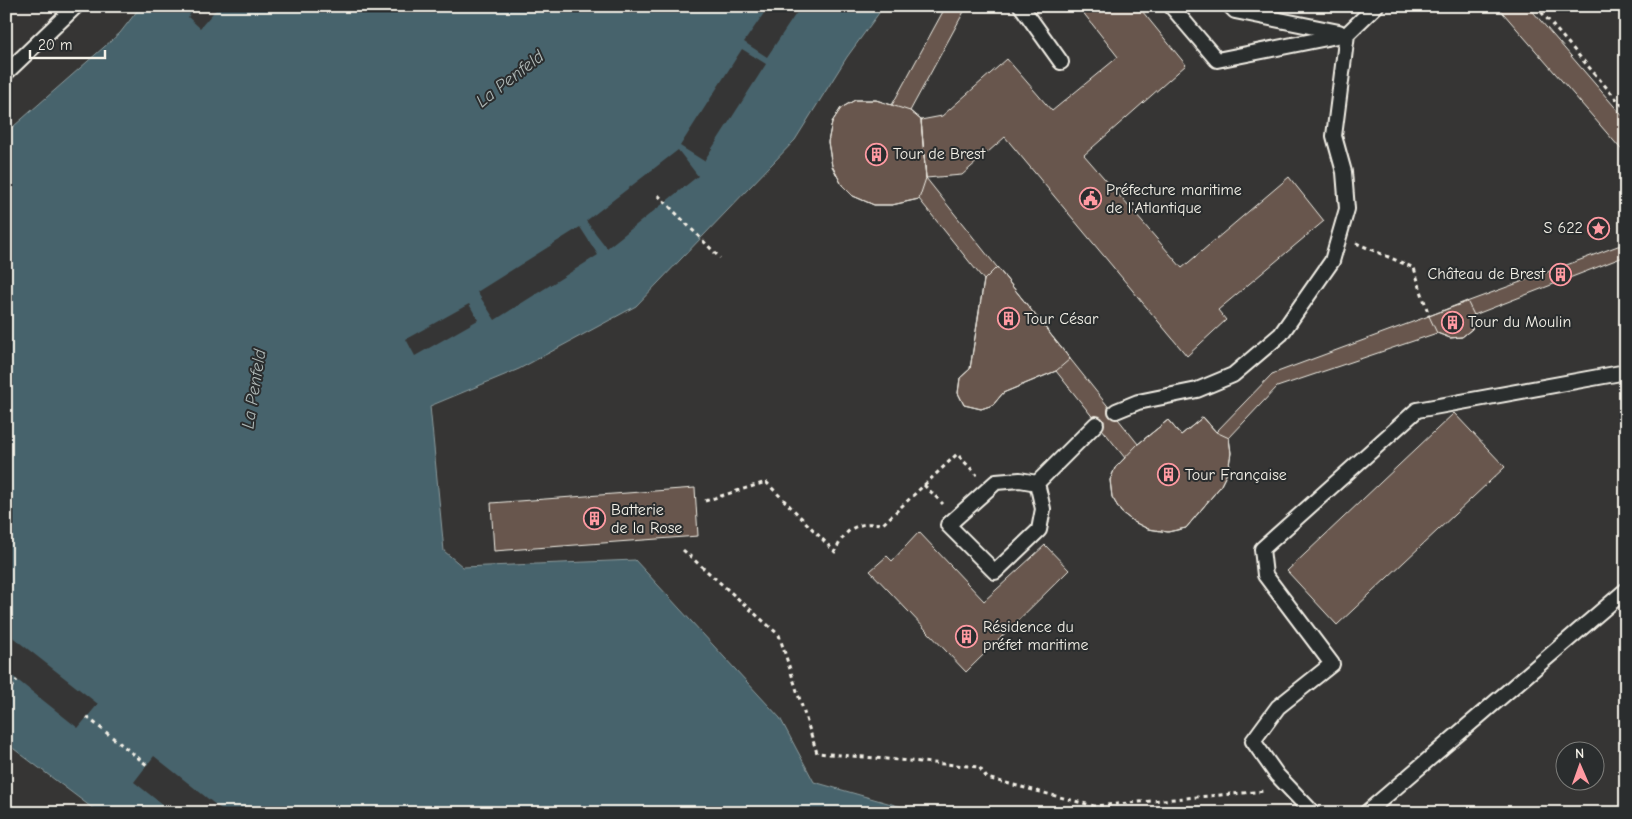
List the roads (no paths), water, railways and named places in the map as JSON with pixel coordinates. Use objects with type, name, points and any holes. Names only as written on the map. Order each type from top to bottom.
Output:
[{"type":"lane","points":[[6,73],[76,6]]},
{"type":"lane","points":[[1021,6],[1061,62]]},
{"type":"lane","points":[[1171,6],[1217,60],[1347,34],[1376,6]]},
{"type":"lane","points":[[1230,6],[1234,11],[1347,34]]},
{"type":"lane","points":[[1116,411],[1138,402],[1198,390],[1233,375],[1281,334],[1332,261],[1347,209],[1344,172],[1334,136],[1347,34]]},
{"type":"lane","points":[[1313,813],[1277,775],[1252,740],[1278,707],[1332,664],[1265,575],[1262,550],[1417,410],[1626,372]]},
{"type":"lane","points":[[1038,483],[1096,424]]},
{"type":"lane","points":[[1020,480],[1038,483],[1043,509],[1039,530],[995,572],[948,525],[996,482],[1020,480]]},
{"type":"lane","points":[[1366,813],[1626,590]]},
{"type":"water","name":"La Penfeld","points":[[141,6],[884,6],[847,57],[795,140],[636,306],[519,369],[430,406],[444,551],[463,567],[635,560],[780,718],[814,782],[923,813],[99,813],[6,743],[6,133],[120,33]]},
{"type":"place","name":"Tour de Brest","points":[[877,154]]},
{"type":"place","name":"Préfecture maritime de l'Atlantique","points":[[1090,199]]},
{"type":"place","name":"S 622","points":[[1599,228]]},
{"type":"place","name":"Château de Brest","points":[[1561,274]]},
{"type":"place","name":"Tour César","points":[[1008,319]]},
{"type":"place","name":"Tour du Moulin","points":[[1452,322]]},
{"type":"place","name":"Tour Française","points":[[1169,475]]},
{"type":"place","name":"Batterie de la Rose","points":[[595,519]]},
{"type":"place","name":"Résidence du préfet maritime","points":[[967,636]]}]
